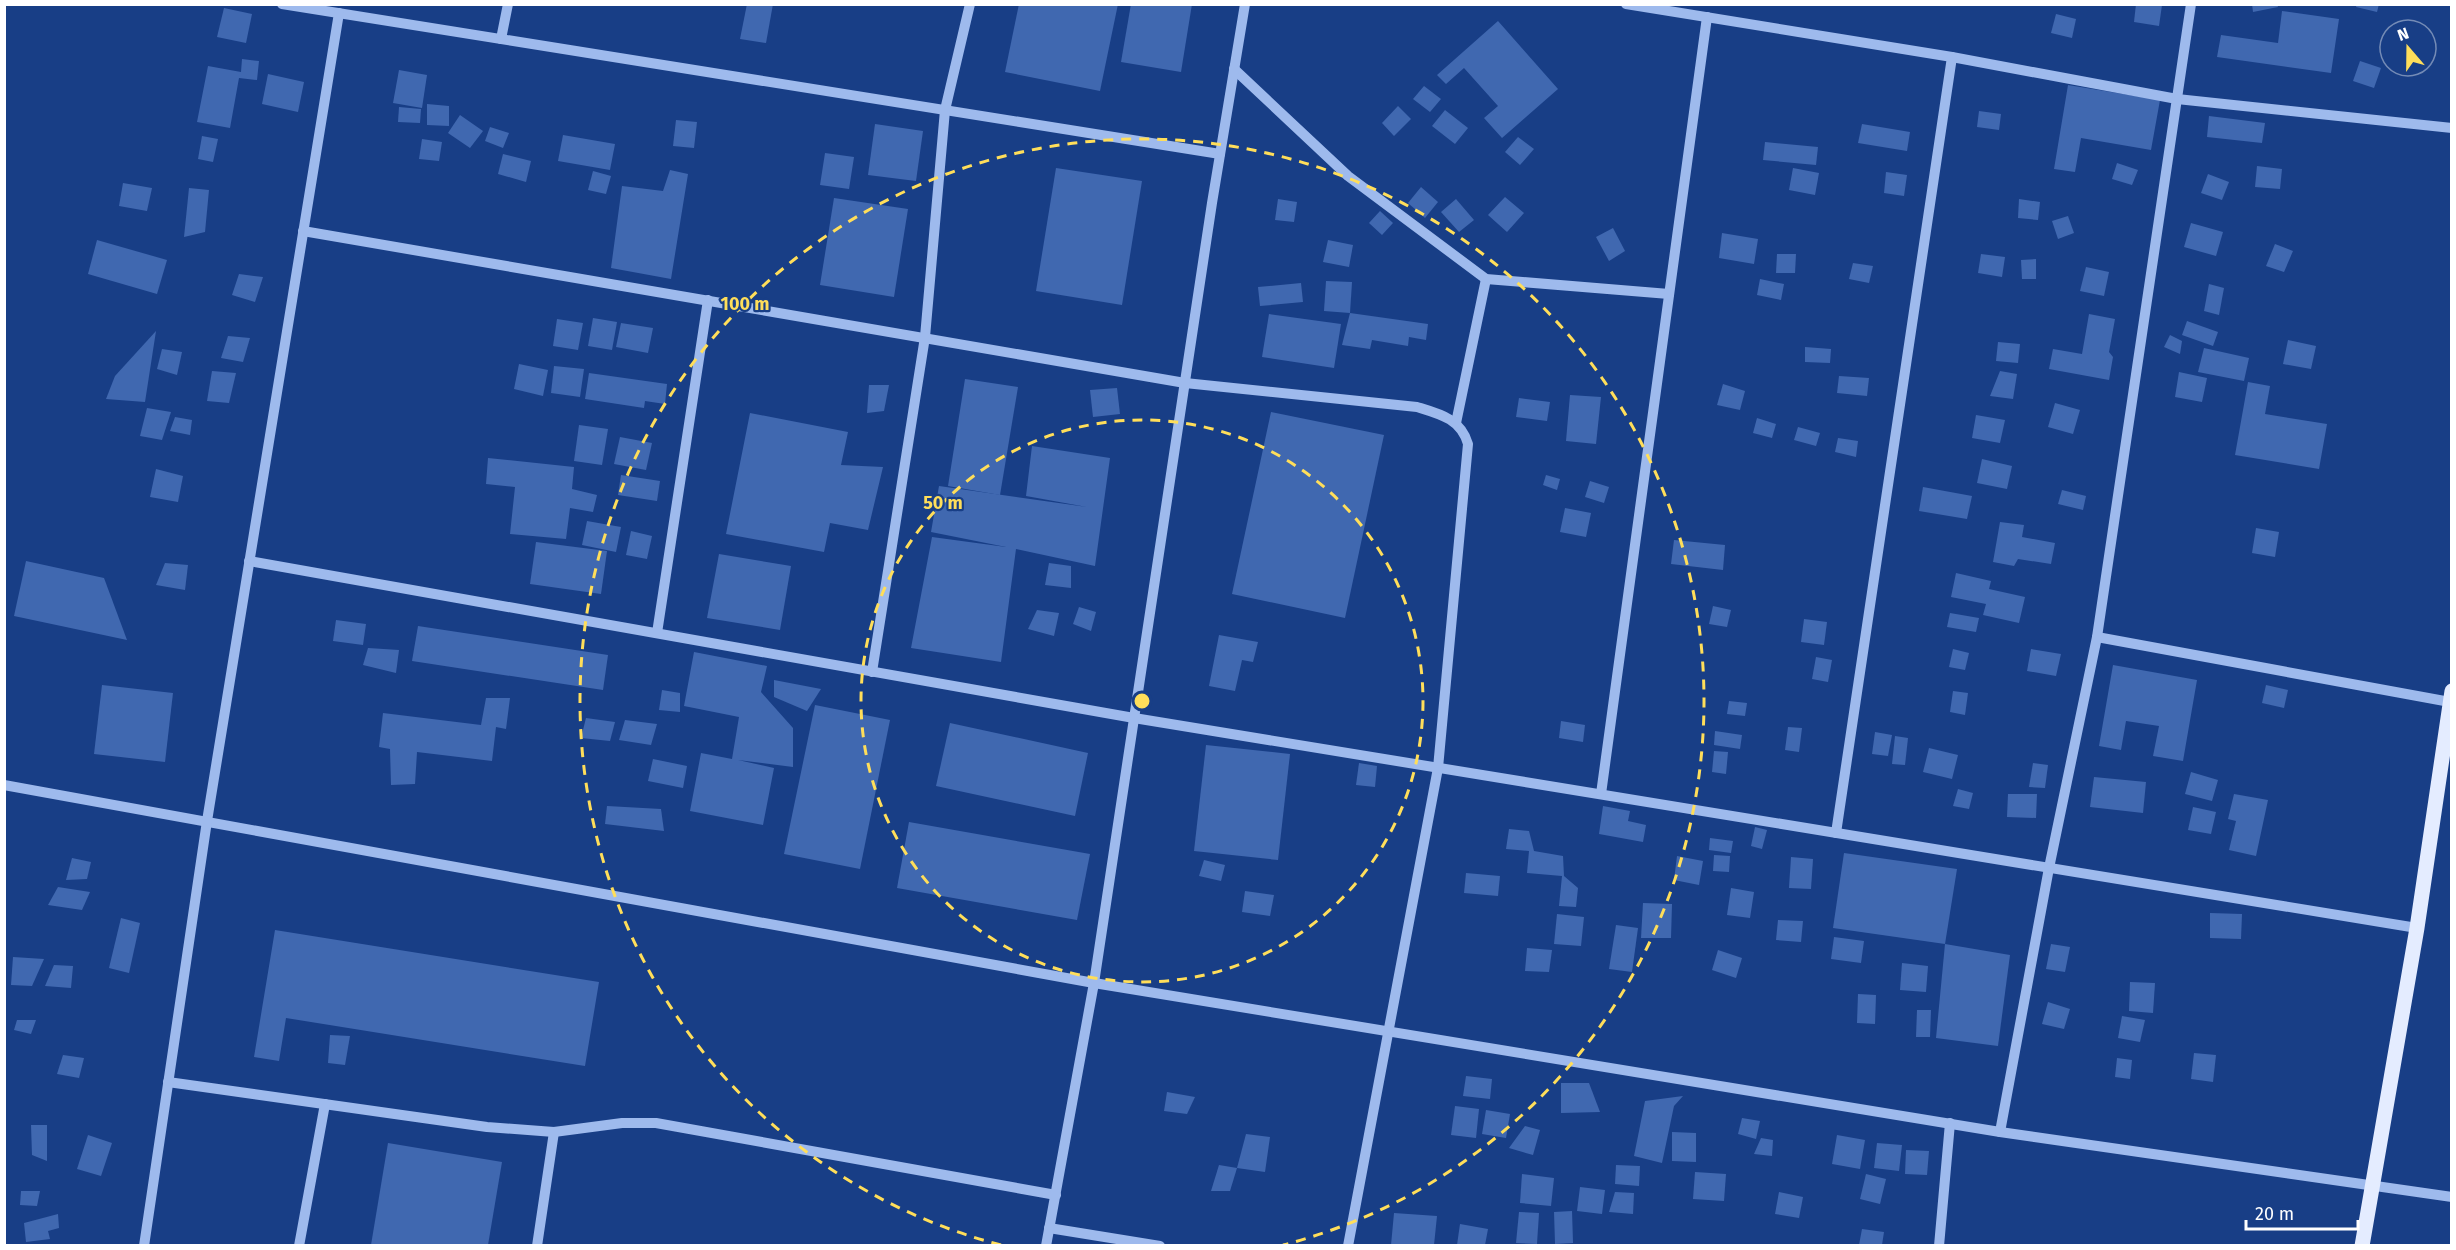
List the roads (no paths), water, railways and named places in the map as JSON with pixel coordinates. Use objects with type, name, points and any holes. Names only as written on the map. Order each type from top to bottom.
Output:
[{"type":"main road","points":[[2362,1245],[2417,928],[2451,696]]},
{"type":"street","points":[[282,4],[1220,154]]},
{"type":"street","points":[[501,39],[508,4]]},
{"type":"street","points":[[872,672],[925,337],[945,110],[970,4]]},
{"type":"street","points":[[1046,1245],[1094,983],[1220,154],[1245,4]]},
{"type":"street","points":[[1626,4],[1952,57],[2177,99],[2451,128]]},
{"type":"street","points":[[2000,1132],[2049,868],[2097,638],[2191,4]]},
{"type":"street","points":[[144,1245],[207,821],[339,14]]},
{"type":"street","points":[[1600,794],[1707,17]]},
{"type":"street","points":[[1836,833],[1952,57]]},
{"type":"street","points":[[1234,69],[1348,176],[1486,279],[1669,294]]},
{"type":"street","points":[[303,231],[1185,383],[1417,407],[1441,414],[1456,423],[1465,432],[1468,444],[1438,768],[1348,1245]]},
{"type":"street","points":[[1456,423],[1486,279]]},
{"type":"street","points":[[657,633],[708,300]]},
{"type":"street","points":[[249,561],[1134,718],[2417,928]]},
{"type":"street","points":[[2097,638],[2451,696]]},
{"type":"street","points":[[4,784],[1094,983],[2000,1132],[2451,1197]]},
{"type":"street","points":[[168,1082],[487,1127],[554,1132],[622,1123],[656,1123],[1056,1195]]},
{"type":"street","points":[[299,1245],[325,1104]]},
{"type":"street","points":[[1939,1245],[1950,1123]]},
{"type":"street","points":[[537,1245],[554,1132]]},
{"type":"street","points":[[1049,1228],[1160,1245]]}]
